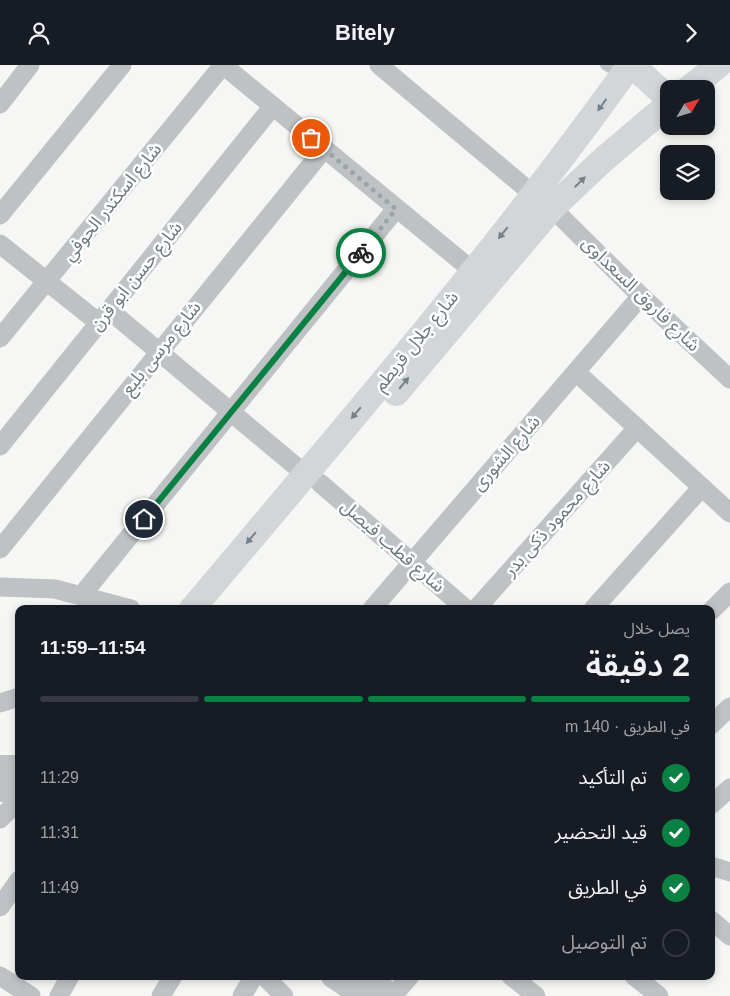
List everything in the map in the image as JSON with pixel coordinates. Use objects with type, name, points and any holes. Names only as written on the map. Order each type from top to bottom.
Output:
[{"type":"main road","points":[[700,80],[719,65]]},
{"type":"main road","name":"شارع جلال قريطم","points":[[219,605],[313,479],[543,201],[623,68]]},
{"type":"main road","points":[[623,68],[660,93]]},
{"type":"main road","name":"شارع جلال قريطم","points":[[380,398],[473,271],[543,201],[604,159],[660,112]]},
{"type":"main road","name":"شارع جلال قريطم","points":[[196,605],[313,479]]},
{"type":"street","points":[[0,104],[30,65]]},
{"type":"street","points":[[0,215],[122,65]]},
{"type":"street","points":[[223,65],[473,271]]},
{"type":"street","name":"شارع اسكندر الحوفي","points":[[0,338],[223,65]]},
{"type":"street","name":"شارع فاروق السعداوى","points":[[379,65],[543,201],[730,379]]},
{"type":"street","name":"شارع حسن ابو قرن","points":[[0,446],[273,106]]},
{"type":"street","name":"شارع مرسى بلبع","points":[[0,549],[158,351],[324,149]]},
{"type":"street","points":[[81,596],[396,209]]},
{"type":"street","name":"شارع قطب فيصل","points":[[2,251],[46,281],[158,351],[461,605]]},
{"type":"street","name":"شارع الشورى","points":[[375,605],[641,296]]},
{"type":"street","points":[[576,372],[730,513]]},
{"type":"street","name":"شارع محمود ذكى بدر","points":[[480,605],[638,428]]},
{"type":"street","points":[[597,605],[702,487]]},
{"type":"street","points":[[0,587],[55,589],[104,605]]},
{"type":"street","points":[[715,607],[730,592]]},
{"type":"street","points":[[0,703],[15,698]]},
{"type":"street","points":[[715,721],[730,707]]},
{"type":"street","points":[[0,767],[15,767]]},
{"type":"street","points":[[715,801],[730,788]]},
{"type":"street","points":[[0,789],[15,790]]},
{"type":"street","points":[[0,819],[15,804]]},
{"type":"street","points":[[0,907],[15,886]]},
{"type":"street","points":[[715,923],[730,936]]},
{"type":"street","points":[[0,976],[31,996]]},
{"type":"street","points":[[59,996],[68,980]]},
{"type":"street","points":[[161,996],[171,980]]},
{"type":"street","points":[[242,996],[252,980]]},
{"type":"street","points":[[268,980],[284,996]]},
{"type":"street","points":[[340,980],[362,996]]},
{"type":"street","points":[[370,980],[392,996],[406,980]]},
{"type":"street","points":[[517,980],[536,996]]},
{"type":"street","points":[[639,980],[659,996]]},
{"type":"way so far","points":[[311,138],[396,209],[361,253]]},
{"type":"route","points":[[144,519],[361,253]]}]
